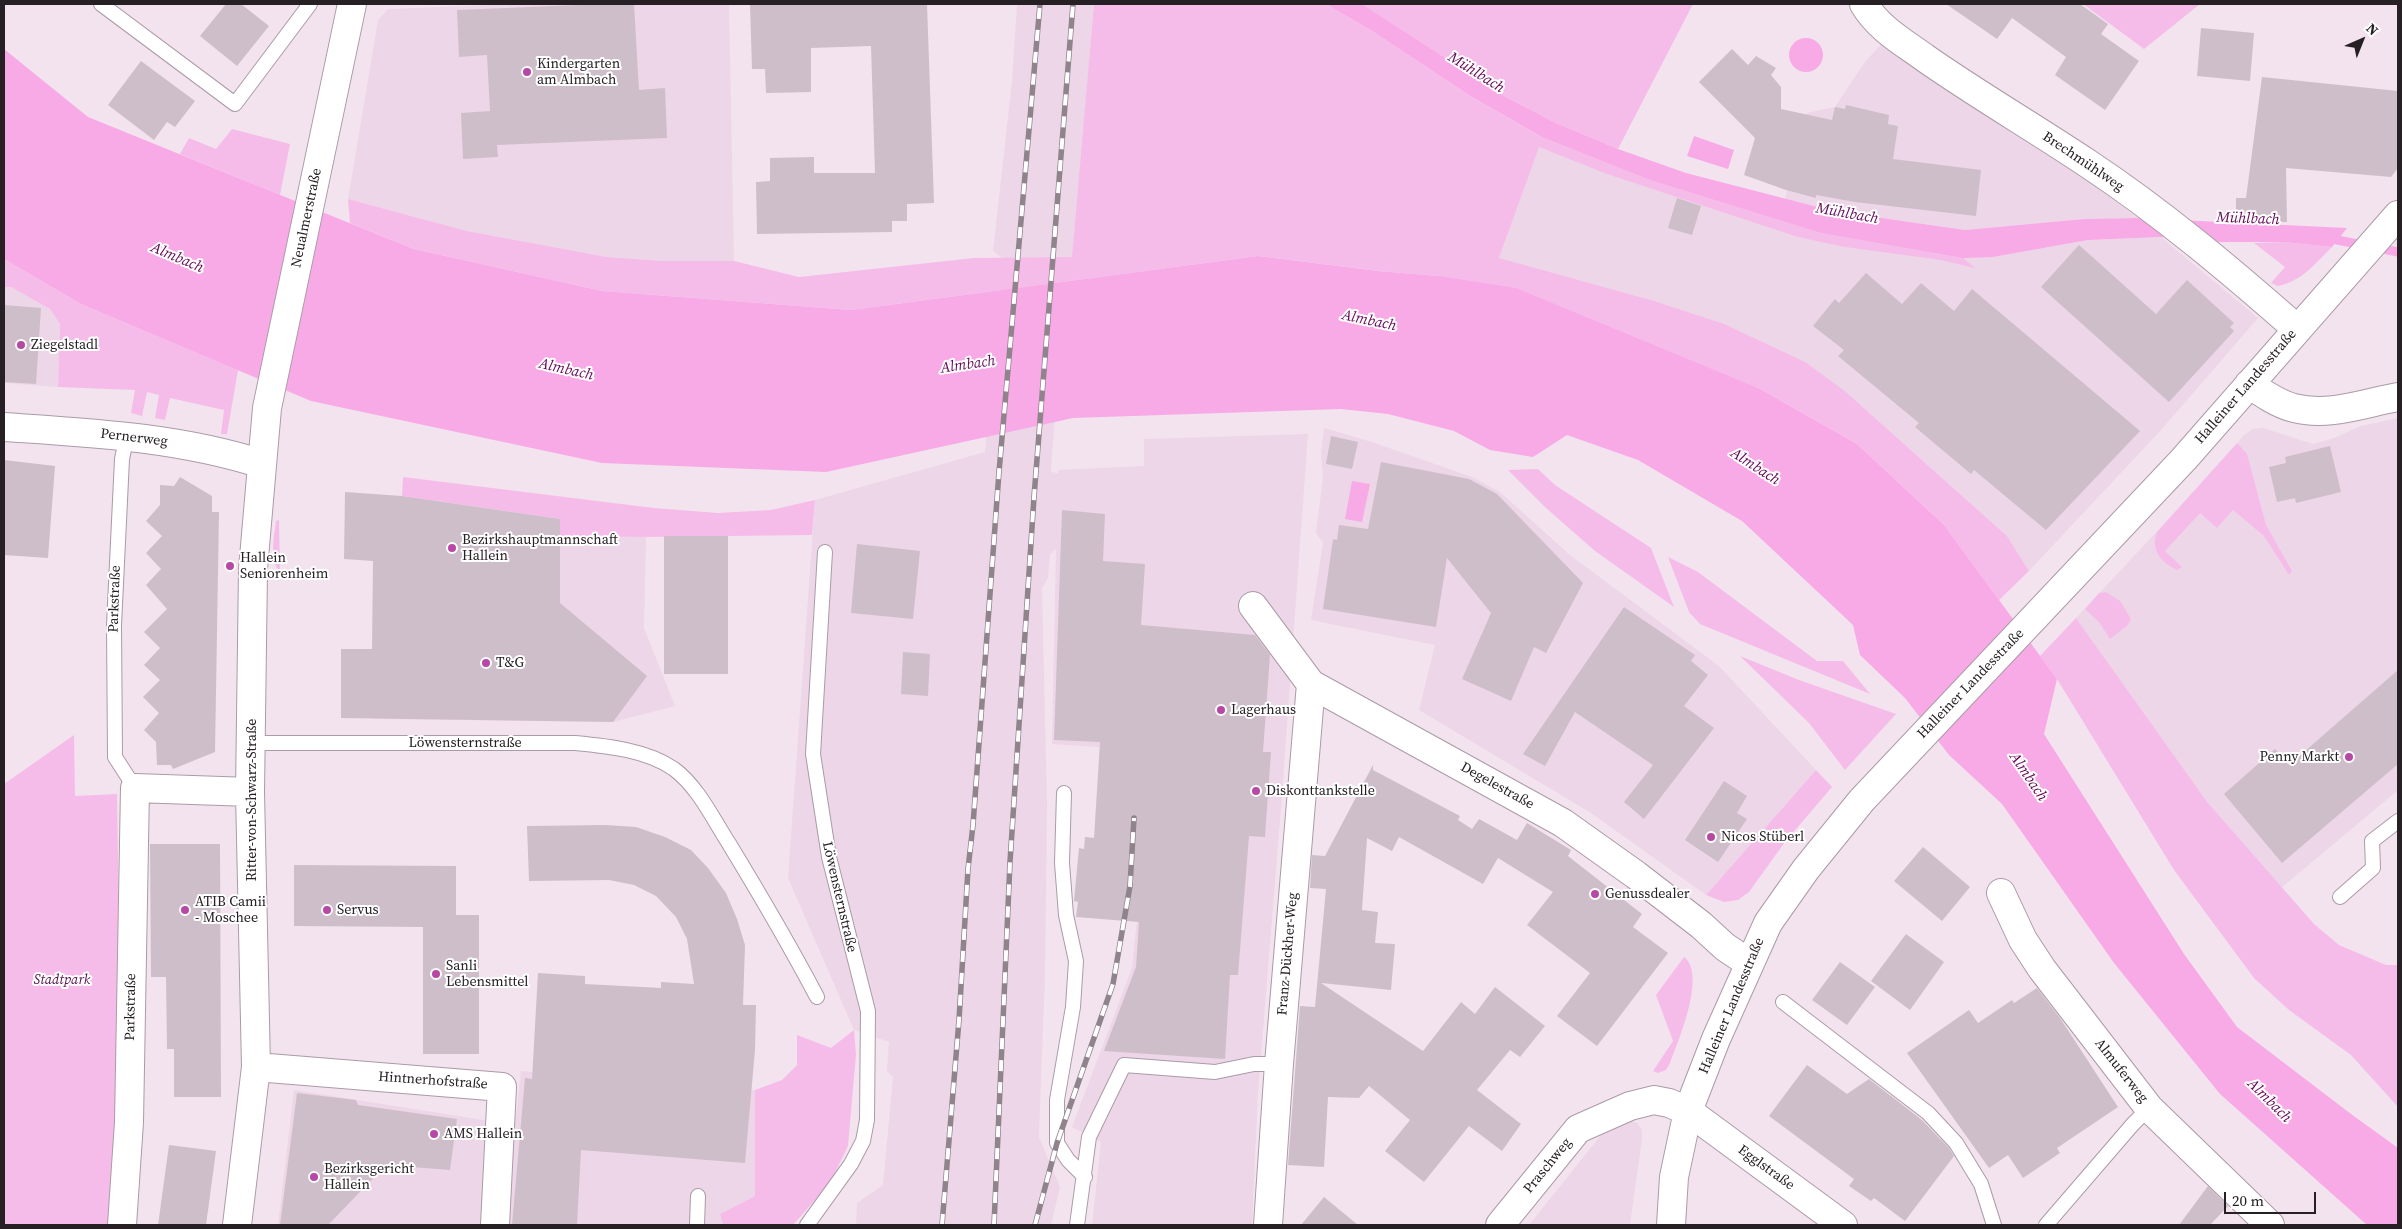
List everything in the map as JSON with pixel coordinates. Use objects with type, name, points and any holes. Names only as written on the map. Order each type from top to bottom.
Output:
[{"type":"street","name":"Neualmerstraße","points":[[266,421],[352,4]]},
{"type":"street","name":"Brechmühlweg","points":[[1864,4],[1879,25],[1948,74],[2088,163],[2155,212],[2215,259],[2297,329]]},
{"type":"street","name":"Halleiner Landesstraße","points":[[1670,1225],[1674,1177],[1688,1112],[1768,923],[1806,869],[1862,800],[1906,752],[2184,459],[2394,220]]},
{"type":"street","points":[[2249,384],[2270,398],[2293,408],[2315,411],[2343,409],[2398,397]]},
{"type":"street","name":"Ritter-von-Schwarz-Straße","points":[[237,1225],[256,1067],[250,792],[253,569],[266,421]]},
{"type":"street","name":"Pernerweg","points":[[4,427],[127,435],[228,453],[262,464]]},
{"type":"street","name":"Degelestraße","points":[[1253,606],[1311,684],[1563,823],[1701,925],[1725,947],[1750,962]]},
{"type":"street","name":"Franz-Dückher-Weg","points":[[1268,1225],[1279,1064],[1311,684]]},
{"type":"street","points":[[135,788],[250,792]]},
{"type":"street","name":"Parkstraße","points":[[122,1225],[128,1122],[135,788]]},
{"type":"street","name":"Almuferweg","points":[[2001,893],[2023,940],[2042,970],[2149,1108],[2270,1225]]},
{"type":"street","name":"Hintnerhofstraße","points":[[256,1067],[502,1087],[495,1225]]},
{"type":"street","name":"Praschweg","points":[[1500,1225],[1578,1129],[1630,1106],[1654,1100],[1669,1102],[1688,1112]]},
{"type":"street","name":"Egglstraße","points":[[1688,1112],[1843,1225]]},
{"type":"lane","points":[[101,4],[235,104],[310,4]]},
{"type":"lane","name":"Parkstraße","points":[[127,435],[122,459],[114,625],[115,757],[135,788]]},
{"type":"lane","name":"Löwensternstraße","points":[[807,1225],[851,1164],[863,1141],[867,1120],[868,1011],[829,857],[813,754],[825,552]]},
{"type":"lane","name":"Löwensternstraße","points":[[252,743],[575,743],[616,746],[665,765],[673,769],[695,790],[772,913],[817,997]]},
{"type":"lane","points":[[1064,793],[1062,863],[1066,915],[1076,961],[1073,1007],[1057,1100],[1057,1143],[1068,1160],[1084,1177]]},
{"type":"lane","points":[[2340,897],[2373,868],[2372,841],[2398,821]]},
{"type":"lane","points":[[1782,1002],[1928,1113],[1956,1143],[1981,1184],[1994,1225]]},
{"type":"lane","points":[[1077,1225],[1089,1136],[1124,1064],[1214,1072],[1254,1064],[1279,1064]]},
{"type":"lane","points":[[2046,1225],[2149,1108]]},
{"type":"lane","points":[[697,1225],[698,1196]]},
{"type":"shaded area","points":[[517,4],[729,4],[734,261],[664,261],[607,257],[467,231],[348,199],[378,20],[388,9]]},
{"type":"shaded area","points":[[1017,4],[1094,4],[1073,257],[1066,262],[1051,471],[1058,474],[1058,470],[1144,466],[1144,439],[1308,434],[1258,1093],[1252,1225],[1092,1225],[1101,1142],[1072,1127],[1132,968],[1149,805],[1126,749],[1052,744],[1056,549],[1050,554],[1048,578],[1042,588],[1047,804],[1045,974],[1039,1137],[1060,1187],[1051,1225],[856,1225],[857,1203],[883,1185],[893,1077],[887,1071],[889,1042],[854,1030],[788,878],[815,500],[985,452],[1002,258],[993,251],[1012,81]]},
{"type":"shaded area","points":[[1885,40],[2066,164],[2137,218],[2084,219],[1965,230],[1833,211],[1785,199],[1807,113],[1835,107],[1864,63]]},
{"type":"shaded area","points":[[1542,137],[1993,257],[2088,240],[2161,237],[2258,318],[2161,430],[2029,571],[2007,536],[1846,392],[1499,258]]},
{"type":"shaded area","points":[[4,287],[11,287],[50,309],[60,324],[58,387],[4,383]]},
{"type":"shaded area","points":[[2398,418],[2398,790],[2281,888],[2208,803],[2076,618],[2217,467],[2244,435],[2253,429],[2263,428],[2313,444],[2334,438],[2361,426]]},
{"type":"shaded area","points":[[1324,428],[1372,442],[1472,477],[1500,492],[1570,555],[1719,666],[1816,770],[1706,895],[1591,813],[1419,710],[1435,645],[1311,620],[1323,543],[1316,533],[1323,477],[1321,454]]},
{"type":"shaded area","points":[[373,494],[560,519],[560,536],[646,537],[644,628],[675,706],[613,722],[374,719]]},
{"type":"shaded area","points":[[521,1071],[755,1090],[755,1196],[720,1214],[723,1225],[278,1225],[294,1090],[515,1125]]},
{"type":"shaded area","points":[[1628,1120],[1637,1123],[1642,1130],[1630,1225],[1529,1225],[1605,1130]]},
{"type":"green space","points":[[1094,4],[1326,4],[1372,31],[1472,97],[1542,137],[1650,180],[1821,233],[1963,258],[1975,268],[1941,260],[1845,247],[1798,237],[1607,174],[1539,147],[1499,258],[1654,301],[1724,324],[1805,362],[1846,392],[2007,536],[2029,571],[1999,600],[1944,525],[1857,444],[1760,389],[1438,276],[1378,271],[1258,256],[851,310],[602,291],[414,249],[350,223],[348,199],[467,231],[607,257],[664,261],[734,261],[799,277],[974,258],[1072,257]]},
{"type":"green space","points":[[1362,4],[1693,4],[1618,149],[1556,123],[1506,97]]},
{"type":"green space","points":[[2083,4],[2200,4],[2144,49]]},
{"type":"green space","points":[[232,129],[290,144],[280,195],[180,154],[189,138],[216,149]]},
{"type":"green space","points":[[2284,242],[2332,247],[2301,276],[2287,284],[2278,286],[2271,283],[2285,267],[2254,243]]},
{"type":"green space","points":[[4,259],[81,304],[238,370],[227,434],[221,434],[224,410],[170,398],[165,420],[155,418],[159,395],[147,392],[142,416],[131,413],[135,390],[58,387],[60,324],[50,309],[11,287],[4,287]]},
{"type":"green space","points":[[2237,443],[2247,454],[2266,525],[2292,571],[2289,575],[2264,536],[2233,510],[2217,528],[2200,513],[2165,551],[2182,567],[2177,570],[2166,564],[2156,550],[2155,538],[2157,532]]},
{"type":"green space","points":[[1538,469],[1555,485],[1651,548],[1674,607],[1595,551],[1546,508],[1508,470]]},
{"type":"green space","points":[[403,477],[654,508],[718,513],[771,510],[815,500],[812,535],[560,536],[560,519],[402,496]]},
{"type":"green space","points":[[279,520],[280,573],[273,555],[276,521]]},
{"type":"green space","points":[[1668,557],[1698,572],[1817,661],[1843,661],[1870,694],[1700,624],[1689,612]]},
{"type":"green space","points":[[2106,592],[2120,601],[2131,619],[2127,626],[2110,639],[2099,622],[2085,609],[2099,593]]},
{"type":"green space","points":[[2076,618],[2208,803],[2314,924],[2339,945],[2386,965],[2398,965],[2398,1107],[2351,1055],[2289,1010],[2254,978],[2174,870],[2057,679],[2040,656]]},
{"type":"green space","points":[[1740,656],[1799,680],[1896,714],[1845,770],[1809,723]]},
{"type":"green space","name":"Stadtpark","points":[[74,735],[75,796],[117,794],[120,992],[111,1225],[4,1225],[4,784]]},
{"type":"green space","points":[[1816,770],[1832,787],[1785,842],[1749,892],[1738,900],[1724,902],[1706,895]]},
{"type":"green space","points":[[1684,957],[1690,966],[1693,978],[1689,1008],[1670,1063],[1666,1070],[1658,1073],[1653,1071],[1673,1041],[1656,995]]},
{"type":"green space","points":[[854,1030],[856,1054],[848,1146],[830,1183],[793,1225],[723,1225],[720,1214],[755,1196],[755,1090],[782,1080],[797,1065],[797,1035],[831,1048]]},
{"type":"water","points":[[1326,4],[1362,4],[1506,97],[1556,123],[1618,149],[1686,173],[1833,211],[1965,230],[2084,219],[2137,218],[2347,228],[2332,247],[2284,242],[2221,242],[2161,237],[2088,240],[1993,257],[1963,258],[1821,233],[1650,180],[1542,137],[1472,97],[1372,31]]},
{"type":"water","points":[[1806,38],[1813,39],[1818,43],[1822,48],[1822,62],[1818,67],[1813,71],[1806,72],[1799,71],[1794,67],[1790,62],[1789,55],[1790,48],[1794,43],[1799,39]]},
{"type":"water","name":"Almbach","points":[[4,49],[88,117],[337,218],[414,249],[602,291],[851,310],[1258,256],[1378,271],[1438,276],[1516,288],[1760,389],[1857,444],[1944,525],[2057,679],[2044,734],[2184,954],[2237,1027],[2398,1148],[2398,1225],[2367,1225],[2220,1094],[2114,963],[2002,804],[1949,755],[1905,698],[1860,655],[1853,625],[1742,521],[1638,460],[1567,435],[1533,457],[1490,450],[1454,431],[1388,414],[1341,409],[1073,418],[826,472],[602,463],[311,401],[81,304],[4,259]]},
{"type":"water","points":[[1694,136],[1734,150],[1728,169],[1687,156]]},
{"type":"water","points":[[1352,481],[1370,484],[1362,522],[1345,519]]},
{"type":"building","points":[[226,4],[241,4],[269,26],[237,66],[200,36]]},
{"type":"building","name":"Kindergarten am Almbach","points":[[634,4],[639,90],[665,88],[667,138],[497,145],[498,157],[463,159],[461,113],[490,111],[487,55],[459,57],[457,10]]},
{"type":"building","points":[[750,4],[927,4],[934,203],[907,204],[907,221],[892,221],[892,232],[757,234],[756,182],[770,181],[770,158],[814,157],[814,173],[875,173],[871,46],[811,48],[811,92],[766,93],[765,69],[752,69]]},
{"type":"building","points":[[1946,4],[2080,4],[2108,24],[2101,34],[2139,61],[2105,110],[2055,75],[2066,57],[2012,18],[1997,39]]},
{"type":"building","points":[[2201,28],[2254,33],[2250,81],[2197,76]]},
{"type":"building","points":[[1732,49],[1748,65],[1756,56],[1776,68],[1771,75],[1781,87],[1781,109],[1832,120],[1835,107],[1845,109],[1846,105],[1889,115],[1888,124],[1898,126],[1893,159],[1981,170],[1976,216],[1855,202],[1816,195],[1816,198],[1786,190],[1744,175],[1755,138],[1699,82]]},
{"type":"building","points":[[141,61],[195,101],[175,127],[167,122],[154,140],[108,105]]},
{"type":"building","points":[[2262,77],[2398,91],[2398,168],[2391,177],[2286,168],[2287,222],[2236,222],[2236,198],[2246,198]]},
{"type":"building","points":[[1677,198],[1701,206],[1692,235],[1668,228]]},
{"type":"building","points":[[2079,245],[2156,314],[2187,280],[2234,323],[2230,327],[2234,331],[2169,402],[2041,287]]},
{"type":"building","points":[[1866,273],[1902,304],[1921,283],[1954,311],[1972,289],[2140,431],[2046,530],[1974,470],[1971,474],[1915,427],[1919,423],[1838,356],[1844,350],[1813,326],[1835,299],[1839,303]]},
{"type":"building","name":"Ziegelstadl","points":[[4,305],[41,308],[36,384],[4,382]]},
{"type":"building","points":[[1331,436],[1358,442],[1352,469],[1326,464]]},
{"type":"building","points":[[2330,446],[2341,492],[2296,503],[2295,498],[2277,502],[2269,467],[2286,463],[2285,457]]},
{"type":"building","points":[[4,460],[55,466],[48,558],[4,555]]},
{"type":"building","points":[[1381,462],[1469,479],[1497,494],[1583,583],[1546,653],[1534,647],[1511,701],[1462,679],[1491,613],[1447,558],[1436,627],[1323,609],[1333,539],[1337,540],[1339,525],[1368,529]]},
{"type":"building","points":[[180,477],[212,496],[212,512],[219,512],[215,752],[173,769],[171,765],[157,765],[156,742],[144,730],[159,713],[143,697],[160,680],[144,665],[160,648],[144,632],[167,609],[146,585],[161,569],[146,553],[162,536],[146,521],[160,505],[160,485],[174,486]]},
{"type":"building","points":[[345,492],[402,496],[560,519],[560,603],[647,676],[613,722],[341,718],[341,649],[372,649],[373,561],[344,559]]},
{"type":"building","points":[[1062,510],[1105,514],[1103,561],[1145,564],[1141,625],[1255,635],[1270,655],[1263,752],[1271,752],[1265,837],[1249,836],[1238,975],[1230,975],[1225,1059],[1104,1051],[1136,967],[1139,922],[1076,917],[1078,902],[1074,901],[1079,848],[1084,849],[1085,837],[1094,838],[1100,742],[1054,740]]},
{"type":"building","points":[[664,536],[728,536],[728,674],[664,674]]},
{"type":"building","points":[[857,544],[920,551],[913,619],[851,613]]},
{"type":"building","points":[[1624,607],[1695,655],[1691,661],[1708,675],[1684,706],[1714,728],[1644,819],[1624,802],[1653,765],[1575,712],[1545,766],[1523,754]]},
{"type":"building","points":[[903,652],[930,654],[928,696],[901,694]]},
{"type":"building","name":"Penny Markt","points":[[2398,670],[2398,764],[2282,863],[2224,794],[2275,749],[2289,765]]},
{"type":"building","points":[[1373,765],[1373,770],[1460,816],[1458,820],[1472,829],[1479,819],[1517,840],[1527,823],[1571,850],[1568,856],[1642,914],[1633,927],[1668,953],[1597,1046],[1557,1016],[1590,973],[1527,925],[1553,892],[1498,858],[1483,884],[1399,837],[1392,851],[1367,838],[1362,910],[1378,912],[1375,943],[1395,944],[1391,990],[1321,983],[1423,1051],[1461,1002],[1475,1014],[1495,987],[1545,1026],[1520,1057],[1510,1050],[1477,1090],[1521,1124],[1502,1151],[1469,1126],[1424,1182],[1385,1151],[1410,1120],[1369,1086],[1359,1098],[1328,1097],[1324,1167],[1288,1165],[1300,1006],[1315,1007],[1326,889],[1310,888],[1312,855],[1325,856]]},
{"type":"building","points":[[1724,781],[1747,796],[1737,813],[1747,819],[1718,862],[1685,840]]},
{"type":"building","points":[[606,825],[636,827],[665,837],[691,850],[708,868],[726,893],[737,919],[745,945],[743,1005],[756,1005],[755,1050],[745,1163],[581,1150],[577,1225],[512,1225],[525,1078],[532,1079],[538,973],[585,976],[585,984],[661,988],[661,982],[694,984],[687,939],[676,917],[656,896],[634,885],[609,880],[529,881],[527,826]]},
{"type":"building","name":"ATIB Camii - Moschee","points":[[150,844],[220,844],[221,1097],[174,1097],[174,1049],[167,1049],[166,977],[151,977]]},
{"type":"building","points":[[1923,847],[1970,887],[1942,921],[1894,881]]},
{"type":"building","points":[[294,865],[456,866],[456,915],[479,915],[479,1054],[423,1054],[423,927],[294,926]]},
{"type":"building","points":[[1906,934],[1944,962],[1910,1010],[1871,981]]},
{"type":"building","points":[[1840,962],[1875,987],[1847,1025],[1812,1000]]},
{"type":"building","points":[[2037,988],[2060,1018],[2118,1107],[2057,1148],[2060,1153],[2023,1178],[2008,1155],[1989,1168],[1907,1053],[1969,1010],[1978,1023],[2012,1000],[2014,1003]]},
{"type":"building","points":[[1807,1065],[1847,1094],[1869,1079],[1922,1120],[1949,1148],[1954,1156],[1905,1221],[1874,1198],[1871,1201],[1849,1186],[1854,1179],[1769,1116]]},
{"type":"building","points":[[297,1093],[356,1100],[358,1105],[457,1119],[450,1170],[386,1165],[328,1225],[280,1225]]},
{"type":"building","points":[[169,1145],[216,1151],[206,1225],[158,1225]]},
{"type":"building","points":[[2208,1186],[2228,1206],[2210,1225],[2179,1225]]},
{"type":"building","points":[[1324,1197],[1358,1225],[1301,1225]]},
{"type":"waterway","name":"Mühlbach","points":[[2327,238],[2398,252]]},
{"type":"railway","points":[[942,1225],[999,472],[1040,4]]},
{"type":"railway","points":[[994,1225],[1010,862],[1034,497],[1073,4]]},
{"type":"railway","points":[[1035,1225],[1057,1143],[1113,984],[1130,886],[1134,818]]},
{"type":"place","name":"Kindergarten am Almbach","points":[[527,72]]},
{"type":"place","name":"Ziegelstadl","points":[[21,345]]},
{"type":"place","name":"Bezirkshauptmannschaft Hallein","points":[[452,548]]},
{"type":"place","name":"Hallein Seniorenheim","points":[[230,566]]},
{"type":"place","name":"T&G","points":[[486,663]]},
{"type":"place","name":"Lagerhaus","points":[[1221,710]]},
{"type":"place","name":"Penny Markt","points":[[2349,757]]},
{"type":"place","name":"Diskonttankstelle","points":[[1256,791]]},
{"type":"place","name":"Nicos Stüberl","points":[[1711,837]]},
{"type":"place","name":"Genussdealer","points":[[1595,894]]},
{"type":"place","name":"ATIB Camii - Moschee","points":[[185,910]]},
{"type":"place","name":"Servus","points":[[327,910]]},
{"type":"place","name":"Sanli Lebensmittel","points":[[436,974]]},
{"type":"place","name":"AMS Hallein","points":[[434,1134]]},
{"type":"place","name":"Bezirksgericht Hallein","points":[[314,1177]]}]
